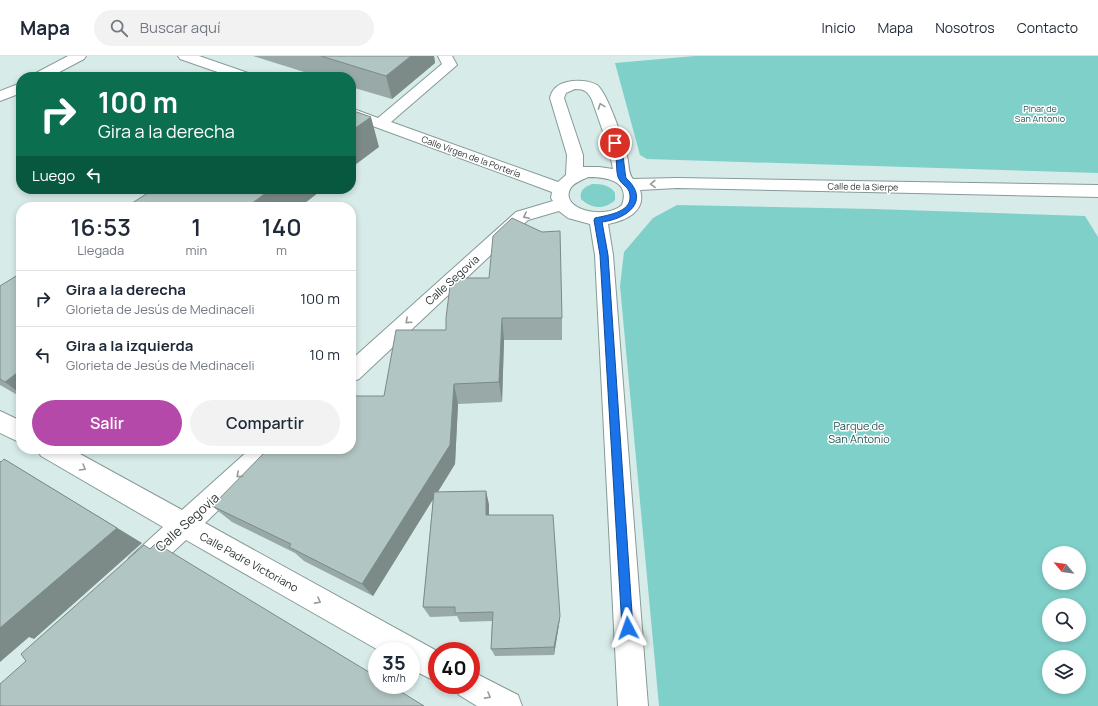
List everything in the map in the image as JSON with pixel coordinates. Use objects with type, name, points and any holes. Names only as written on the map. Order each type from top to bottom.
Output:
[{"type":"street","points":[[49,72],[79,56]]},
{"type":"street","points":[[185,56],[231,72]]},
{"type":"street","points":[[381,123],[450,65],[445,56]]},
{"type":"street","points":[[574,176],[575,155],[558,98],[558,93],[572,85],[580,85],[593,89],[597,93],[619,156],[625,182]]},
{"type":"street","points":[[0,98],[16,89]]},
{"type":"street","name":"Calle Virgen de la Portería","points":[[356,115],[381,123],[562,197]]},
{"type":"street","points":[[585,172],[611,174],[625,182],[633,192],[633,200],[629,208],[621,214],[610,218],[598,220],[577,216],[562,197],[566,182],[574,176],[585,172]]},
{"type":"street","name":"Calle de la Sierpe","points":[[625,182],[1098,191]]},
{"type":"street","name":"Calle Segovia","points":[[356,368],[522,216],[542,209],[562,197]]},
{"type":"street","points":[[598,220],[604,255],[633,706]]},
{"type":"street","points":[[0,421],[16,430]]},
{"type":"street","name":"Calle Padre Victoriano","points":[[58,454],[183,526],[392,642]]},
{"type":"street","name":"Calle Segovia","points":[[118,584],[262,454]]},
{"type":"street","points":[[480,691],[507,706]]},
{"type":"green space","name":"Pinar de San Antonio","points":[[695,56],[1098,56],[1098,173],[647,159],[640,155],[615,63]]},
{"type":"green space","points":[[592,184],[611,188],[615,193],[615,200],[602,207],[589,205],[581,199],[581,193],[585,188]]},
{"type":"green space","name":"Parque de San Antonio","points":[[677,205],[874,209],[1085,216],[1098,237],[1098,706],[659,706],[620,286],[624,252],[653,218]]},
{"type":"building","points":[[321,56],[411,56],[386,76]]},
{"type":"building","points":[[356,112],[371,117],[356,128]]},
{"type":"building","points":[[146,194],[264,194],[254,202],[134,202]]},
{"type":"building","points":[[512,218],[542,232],[560,231],[562,318],[502,318],[499,382],[454,384],[450,445],[362,584],[289,547],[291,544],[212,506],[263,454],[356,454],[356,396],[384,396],[396,330],[446,330],[451,278],[489,278],[493,236]]},
{"type":"building","points":[[16,276],[16,374],[5,382],[0,379],[0,286]]},
{"type":"building","points":[[4,459],[117,528],[0,628],[0,461],[1,462]]},
{"type":"building","points":[[486,491],[486,515],[553,515],[560,616],[554,647],[491,649],[493,612],[455,613],[455,607],[423,607],[434,492]]},
{"type":"building","points":[[156,543],[368,672],[368,694],[405,694],[424,706],[0,706],[0,684],[26,661],[21,654],[144,545],[150,549]]},
{"type":"route","points":[[615,143],[619,156],[622,179],[629,185],[633,192],[633,200],[629,208],[621,214],[598,220],[604,255],[628,628]]}]
